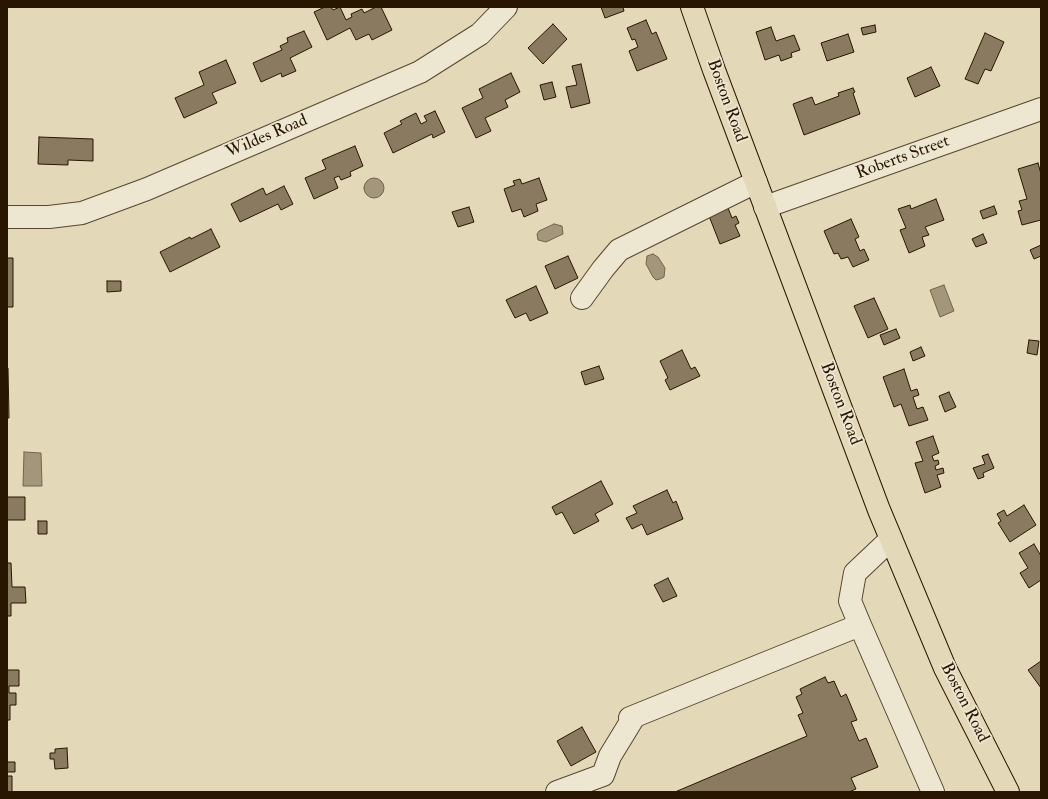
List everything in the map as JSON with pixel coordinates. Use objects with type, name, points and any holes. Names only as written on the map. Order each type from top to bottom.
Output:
[{"type":"main road","name":"Boston Road","points":[[692,7],[765,207],[891,539],[945,668],[1008,792]]},
{"type":"street","name":"Wildes Road","points":[[7,217],[49,217],[82,213],[147,189],[420,72],[480,34],[506,7]]},
{"type":"street","name":"Roberts Street","points":[[765,207],[1041,109]]},
{"type":"street","points":[[582,298],[619,250],[756,182]]},
{"type":"street","points":[[891,539],[855,574],[850,601],[933,792]]},
{"type":"street","points":[[557,792],[603,775],[610,756],[632,720],[630,718],[860,625]]},
{"type":"shaded area","points":[[374,178],[381,181],[384,188],[381,195],[374,198],[367,195],[364,188],[367,181]]},
{"type":"shaded area","points":[[554,224],[562,226],[563,234],[546,242],[538,240],[537,234],[539,231]]},
{"type":"shaded area","points":[[653,254],[658,257],[665,268],[664,277],[656,280],[646,264],[647,256]]},
{"type":"shaded area","points":[[944,285],[954,311],[940,317],[930,290]]},
{"type":"shaded area","points":[[24,452],[41,453],[42,486],[23,486]]},
{"type":"building","points":[[325,7],[331,7],[333,10],[340,7],[346,20],[352,17],[351,14],[362,9],[364,13],[376,7],[381,7],[392,30],[372,40],[369,34],[356,40],[350,28],[327,40],[314,12]]},
{"type":"building","points":[[601,7],[623,7],[624,11],[605,18]]},
{"type":"building","points":[[646,20],[652,34],[656,32],[667,59],[637,71],[629,51],[638,47],[635,39],[632,40],[627,28]]},
{"type":"building","points":[[553,24],[567,39],[543,64],[528,48]]},
{"type":"building","points":[[875,25],[876,32],[863,35],[861,28]]},
{"type":"building","points":[[771,27],[776,41],[794,35],[800,50],[791,53],[792,57],[781,61],[779,55],[765,60],[756,32]]},
{"type":"building","points":[[304,31],[312,47],[290,58],[296,71],[282,77],[281,73],[261,82],[253,63],[282,50],[280,46],[288,42],[287,38]]},
{"type":"building","points":[[985,33],[1004,42],[991,71],[985,69],[978,84],[965,79]]},
{"type":"building","points":[[848,34],[854,52],[827,61],[821,43]]},
{"type":"building","points":[[226,60],[236,83],[212,93],[217,103],[184,118],[175,98],[204,85],[199,72]]},
{"type":"building","points":[[581,64],[590,103],[571,108],[566,87],[577,85],[572,66]]},
{"type":"building","points":[[931,67],[940,86],[915,97],[907,78]]},
{"type":"building","points":[[511,73],[520,92],[505,100],[508,107],[485,118],[491,131],[476,138],[462,108],[483,98],[479,89]]},
{"type":"building","points":[[552,82],[556,97],[544,100],[540,85]]},
{"type":"building","points":[[853,88],[855,92],[853,93],[860,114],[804,135],[793,104],[812,97],[815,105],[839,96],[838,93]]},
{"type":"building","points":[[435,111],[445,132],[433,138],[432,134],[393,153],[384,133],[402,124],[400,121],[416,113],[421,124],[427,121],[424,116]]},
{"type":"building","points":[[39,137],[93,139],[93,161],[68,160],[68,165],[38,164]]},
{"type":"building","points":[[355,146],[363,166],[350,172],[351,176],[341,180],[339,176],[334,178],[338,188],[314,199],[305,178],[326,169],[322,160]]},
{"type":"building","points":[[1038,163],[1041,174],[1041,220],[1022,225],[1018,211],[1022,210],[1019,201],[1027,199],[1018,169]]},
{"type":"building","points":[[539,178],[547,200],[536,204],[538,211],[524,217],[521,209],[512,212],[504,189],[515,185],[513,181],[520,179],[522,184]]},
{"type":"building","points":[[284,186],[293,204],[281,210],[278,204],[240,222],[231,204],[263,188],[266,195]]},
{"type":"building","points":[[936,199],[944,220],[925,227],[929,235],[922,237],[925,246],[909,253],[900,230],[906,228],[898,209],[910,205],[911,209]]},
{"type":"building","points":[[994,206],[997,214],[983,219],[980,211]]},
{"type":"building","points":[[469,207],[474,222],[458,227],[452,212]]},
{"type":"building","points":[[728,208],[732,218],[736,216],[739,223],[735,225],[740,236],[720,244],[709,216]]},
{"type":"building","points":[[851,219],[859,237],[855,239],[860,251],[864,249],[869,260],[853,267],[848,257],[841,259],[838,253],[834,254],[824,231]]},
{"type":"building","points":[[211,229],[220,247],[170,272],[160,252],[190,237],[191,239]]},
{"type":"building","points":[[983,234],[987,243],[976,247],[972,239]]},
{"type":"building","points":[[1041,245],[1041,256],[1034,259],[1030,250]]},
{"type":"building","points":[[568,256],[578,278],[555,289],[545,266]]},
{"type":"building","points":[[7,258],[13,258],[13,307],[7,307]]},
{"type":"building","points":[[107,281],[121,281],[121,291],[107,292]]},
{"type":"building","points":[[536,286],[548,313],[530,321],[526,313],[515,318],[506,300]]},
{"type":"building","points":[[874,298],[888,329],[868,338],[854,306]]},
{"type":"building","points":[[896,329],[900,338],[884,345],[880,335]]},
{"type":"building","points":[[1029,340],[1039,341],[1037,355],[1027,353]]},
{"type":"building","points":[[921,347],[925,356],[913,361],[910,352]]},
{"type":"building","points":[[682,350],[691,369],[695,367],[700,376],[670,390],[665,380],[668,378],[660,361]]},
{"type":"building","points":[[599,366],[604,379],[585,385],[581,372]]},
{"type":"building","points":[[8,368],[9,418],[7,418]]},
{"type":"building","points":[[904,369],[911,391],[917,389],[919,395],[913,397],[917,409],[923,407],[928,420],[909,426],[901,404],[894,407],[883,377]]},
{"type":"building","points":[[949,392],[956,407],[945,412],[939,396]]},
{"type":"building","points":[[933,436],[939,453],[932,456],[934,461],[938,460],[939,464],[935,466],[936,470],[943,468],[944,473],[937,475],[941,487],[925,493],[915,463],[923,461],[916,442]]},
{"type":"building","points":[[988,454],[994,468],[983,473],[984,477],[978,479],[973,468],[985,464],[982,456]]},
{"type":"building","points":[[601,481],[613,504],[595,514],[599,521],[574,534],[562,512],[556,515],[552,507]]},
{"type":"building","points":[[667,490],[673,503],[676,501],[683,519],[647,535],[642,524],[632,529],[626,518],[637,513],[633,506]]},
{"type":"building","points":[[7,497],[25,497],[25,520],[7,520]]},
{"type":"building","points":[[1024,505],[1036,525],[1010,542],[998,523],[1001,521],[997,514],[1004,510],[1007,516]]},
{"type":"building","points":[[38,521],[47,521],[47,534],[38,534]]},
{"type":"building","points":[[1034,544],[1041,556],[1041,580],[1029,588],[1020,573],[1028,568],[1019,553]]},
{"type":"building","points":[[7,563],[11,563],[12,587],[25,587],[26,603],[11,603],[11,616],[7,616]]},
{"type":"building","points":[[668,578],[677,596],[663,602],[654,585]]},
{"type":"building","points":[[1041,661],[1041,688],[1028,670]]},
{"type":"building","points":[[7,670],[19,670],[19,686],[9,686],[9,693],[16,693],[16,705],[10,705],[10,720],[7,720]]},
{"type":"building","points":[[825,677],[828,683],[834,681],[841,697],[846,694],[857,720],[851,722],[859,741],[866,738],[878,767],[851,778],[856,789],[849,792],[675,792],[807,736],[798,715],[803,713],[796,697],[802,694],[800,689]]},
{"type":"building","points":[[582,727],[596,752],[571,766],[557,741]]},
{"type":"building","points":[[67,748],[68,768],[55,769],[54,759],[50,759],[50,753],[55,753],[55,749]]},
{"type":"building","points":[[7,762],[15,762],[15,772],[7,772]]},
{"type":"building","points":[[7,776],[12,776],[12,792],[7,792]]}]
